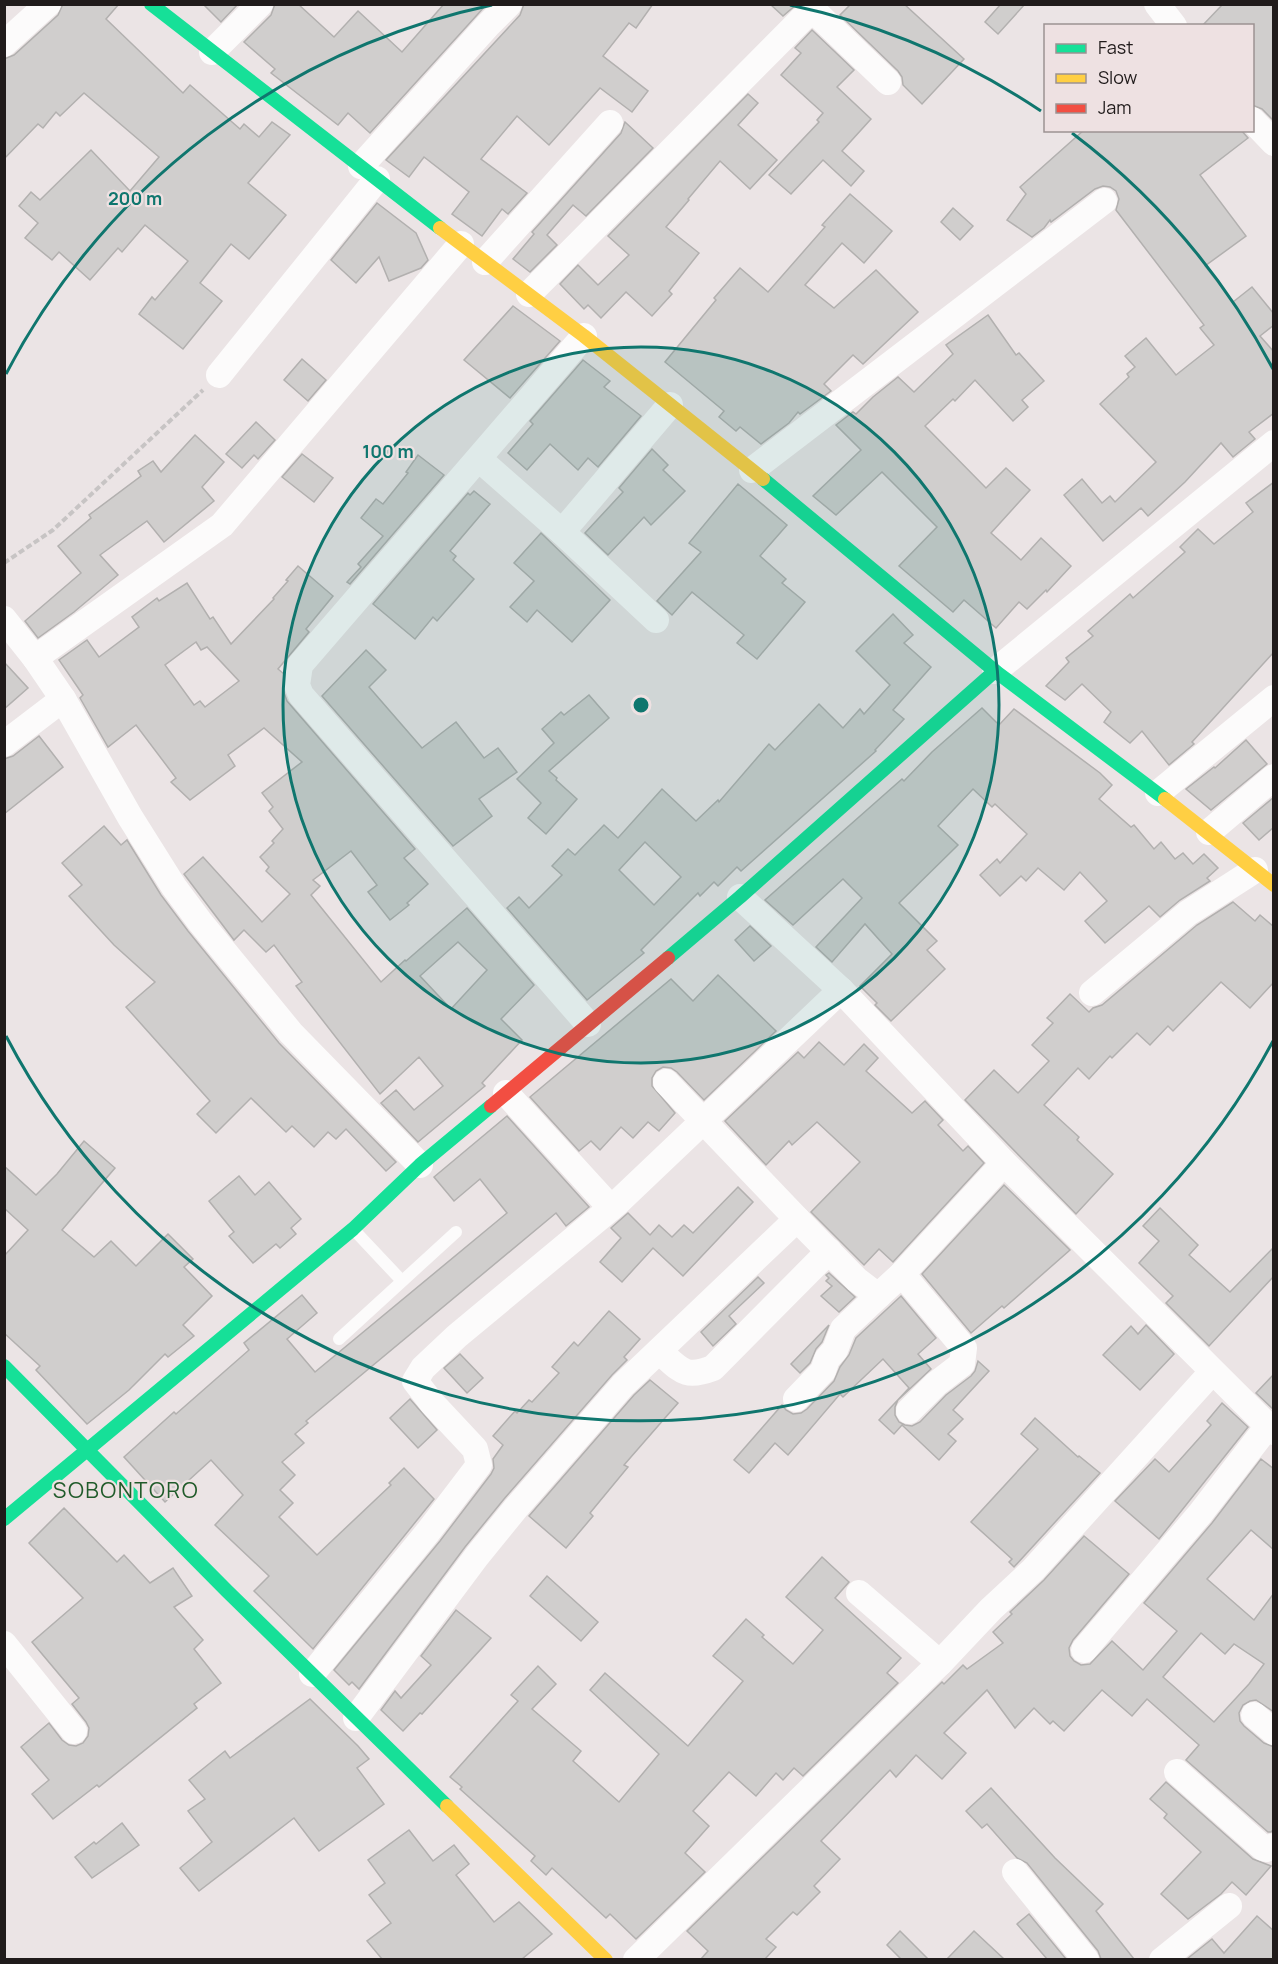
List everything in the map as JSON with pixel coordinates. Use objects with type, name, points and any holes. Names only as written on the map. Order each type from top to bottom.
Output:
[{"type":"street","points":[[4,44],[48,4]]},
{"type":"street","points":[[151,4],[461,244],[584,336],[752,470],[995,671],[1209,832],[1264,877],[1188,913],[1092,993]]},
{"type":"street","points":[[212,52],[260,4]]},
{"type":"street","points":[[219,375],[369,173],[488,25],[509,4]]},
{"type":"street","points":[[1157,4],[1172,24]]},
{"type":"street","points":[[529,294],[802,19],[814,11],[888,82]]},
{"type":"street","points":[[1254,122],[1274,143]]},
{"type":"street","points":[[485,262],[610,123]]},
{"type":"street","points":[[752,470],[1104,201]]},
{"type":"street","points":[[35,658],[222,525],[461,244]]},
{"type":"street","points":[[584,336],[300,665],[297,685],[301,695],[588,1024]]},
{"type":"street","points":[[562,532],[670,405]]},
{"type":"street","points":[[4,1519],[353,1229],[420,1165],[740,897],[995,671],[1274,443]]},
{"type":"street","points":[[479,459],[562,532],[656,620]]},
{"type":"street","points":[[4,619],[35,658],[63,699],[130,817],[200,922],[291,1032],[420,1165]]},
{"type":"street","points":[[1158,793],[1274,698]]},
{"type":"street","points":[[4,744],[63,699]]},
{"type":"street","points":[[1209,832],[1274,777]]},
{"type":"street","points":[[740,897],[841,990],[1004,1163],[1270,1429],[1084,1650]]},
{"type":"street","points":[[312,1674],[428,1532],[479,1465],[475,1449],[432,1403],[415,1381],[423,1368],[457,1336],[611,1208],[841,990]]},
{"type":"street","points":[[666,1082],[857,1280],[878,1296]]},
{"type":"street","points":[[506,1093],[611,1208]]},
{"type":"street","points":[[796,1399],[823,1371],[827,1359],[835,1350],[843,1329],[902,1275],[1004,1163]]},
{"type":"street","points":[[356,1718],[516,1508],[623,1385],[797,1219]]},
{"type":"street","points":[[660,1351],[687,1373],[697,1374],[713,1368],[829,1251]]},
{"type":"street","points":[[902,1275],[964,1348],[962,1364],[936,1384],[909,1411]]},
{"type":"street","points":[[4,1366],[85,1450],[356,1718],[606,1959]]},
{"type":"street","points":[[636,1959],[940,1663],[991,1609],[1034,1570],[1212,1372]]},
{"type":"street","points":[[859,1593],[940,1663]]},
{"type":"street","points":[[4,1644],[74,1731]]},
{"type":"street","points":[[1254,1715],[1274,1732]]},
{"type":"street","points":[[1177,1772],[1263,1848],[1274,1846]]},
{"type":"street","points":[[1015,1872],[1086,1959]]},
{"type":"street","points":[[1162,1959],[1229,1906]]},
{"type":"lane","points":[[353,1229],[402,1281]]},
{"type":"lane","points":[[339,1339],[456,1232]]},
{"type":"path","points":[[4,563],[53,530],[219,375]]},
{"type":"building","points":[[63,4],[119,4],[106,19],[183,93],[190,85],[240,129],[244,124],[259,137],[272,122],[290,135],[248,183],[286,215],[249,259],[231,244],[200,283],[222,301],[183,349],[139,314],[152,297],[155,300],[188,261],[145,225],[122,252],[118,248],[90,280],[59,252],[52,260],[25,238],[38,223],[19,206],[31,192],[40,200],[91,150],[130,191],[159,157],[84,93],[60,116],[56,112],[43,128],[38,124],[4,159],[4,59],[14,55],[58,15]]},
{"type":"building","points":[[203,4],[238,4],[221,22]]},
{"type":"building","points":[[275,4],[298,4],[334,37],[358,11],[402,52],[444,4],[487,4],[370,133],[348,113],[338,125],[271,73],[275,69],[244,42],[271,15]]},
{"type":"building","points":[[524,4],[653,4],[636,28],[629,23],[603,56],[648,91],[632,112],[600,88],[549,145],[517,116],[481,159],[527,193],[508,214],[502,209],[482,236],[452,214],[469,192],[424,157],[409,177],[386,160],[520,15]]},
{"type":"building","points":[[770,4],[797,4],[783,16]]},
{"type":"building","points":[[851,4],[904,4],[964,59],[922,104],[903,85],[898,71],[840,15]]},
{"type":"building","points":[[1001,4],[1025,4],[998,34],[985,22]]},
{"type":"building","points":[[1223,4],[1274,4],[1274,118],[1272,119],[1262,109],[1254,106],[1254,24],[1204,24]]},
{"type":"building","points":[[812,30],[854,70],[837,87],[871,119],[842,151],[864,171],[851,186],[823,160],[791,194],[769,175],[819,122],[817,120],[823,113],[781,75],[801,53],[795,48]]},
{"type":"building","points":[[748,94],[758,103],[738,125],[777,160],[750,189],[720,161],[688,199],[666,227],[699,253],[669,291],[672,294],[652,316],[626,292],[601,318],[588,305],[584,309],[560,284],[578,265],[598,285],[629,255],[608,236]]},
{"type":"building","points":[[625,122],[653,148],[586,216],[573,205],[547,235],[557,245],[530,272],[513,259],[534,234],[532,232],[621,133]]},
{"type":"building","points":[[1082,132],[1243,132],[1248,138],[1200,175],[1246,236],[1205,266],[1233,302],[1252,287],[1274,314],[1274,325],[1260,336],[1274,352],[1274,413],[1249,432],[1255,439],[1233,457],[1221,443],[1185,482],[1148,516],[1141,508],[1103,541],[1064,495],[1082,479],[1102,503],[1110,496],[1115,502],[1156,462],[1100,404],[1129,377],[1127,374],[1135,367],[1125,356],[1146,338],[1176,375],[1214,345],[1200,328],[1204,325],[1116,210],[1119,199],[1116,191],[1103,186],[1095,189],[1051,222],[1050,220],[1032,237],[1007,220],[1026,194],[1020,187]]},
{"type":"building","points":[[850,194],[892,231],[864,263],[842,243],[805,285],[834,308],[876,270],[918,312],[863,364],[853,355],[824,384],[831,391],[800,414],[798,412],[789,423],[761,444],[740,427],[736,431],[719,417],[724,411],[665,362],[740,268],[768,292],[825,227],[822,225]]},
{"type":"building","points":[[377,203],[416,233],[428,260],[421,268],[389,281],[379,257],[356,283],[331,260]]},
{"type":"building","points":[[953,208],[973,226],[960,240],[941,222]]},
{"type":"building","points":[[513,306],[560,341],[510,398],[464,360]]},
{"type":"building","points":[[988,315],[1016,355],[1019,353],[1044,381],[1022,400],[1028,407],[1013,421],[975,380],[955,401],[953,399],[925,426],[986,488],[1006,468],[1030,490],[991,533],[1021,560],[1041,538],[1071,566],[1047,592],[1046,590],[1027,609],[1019,602],[996,628],[964,600],[953,612],[899,566],[937,527],[882,472],[836,515],[813,496],[861,450],[836,425],[853,412],[856,414],[898,377],[914,392],[953,354],[946,345]]},
{"type":"building","points":[[302,359],[326,380],[308,401],[284,380]]},
{"type":"building","points":[[583,360],[610,381],[604,387],[641,416],[598,467],[588,458],[578,470],[550,444],[527,470],[508,453],[533,424],[530,421]]},
{"type":"building","points":[[256,422],[275,440],[258,459],[254,455],[242,468],[226,454]]},
{"type":"building","points":[[195,435],[224,462],[202,487],[214,501],[164,542],[147,521],[100,555],[118,575],[74,612],[38,638],[25,621],[81,573],[58,546],[91,518],[89,515],[141,476],[138,471],[153,461],[161,472]]},
{"type":"building","points":[[652,449],[668,465],[663,470],[685,491],[651,525],[644,517],[608,555],[585,533],[623,492],[619,488]]},
{"type":"building","points":[[302,454],[333,478],[314,502],[282,477]]},
{"type":"building","points":[[418,455],[444,475],[350,584],[347,582],[361,567],[358,564],[383,536],[361,518],[376,499],[383,504],[408,473],[406,472]]},
{"type":"building","points":[[1274,482],[1274,652],[1192,742],[1194,744],[1169,765],[1142,731],[1130,743],[1104,722],[1111,712],[1082,684],[1065,700],[1046,686],[1069,662],[1066,658],[1093,636],[1088,631],[1130,594],[1133,598],[1185,552],[1180,547],[1198,529],[1214,544],[1253,512],[1246,503]]},
{"type":"building","points":[[738,484],[787,525],[760,556],[786,579],[782,583],[805,602],[757,659],[737,643],[744,635],[692,592],[672,615],[657,601],[701,552],[689,543]]},
{"type":"building","points":[[474,491],[490,504],[450,551],[456,556],[453,560],[474,579],[437,621],[433,617],[415,639],[373,604],[468,493],[470,495]]},
{"type":"building","points":[[541,533],[610,600],[572,642],[537,610],[527,622],[510,607],[534,581],[514,563]]},
{"type":"building","points":[[298,566],[333,596],[306,629],[309,632],[278,669],[284,674],[283,690],[287,701],[415,849],[404,858],[428,884],[407,903],[409,905],[390,920],[368,892],[377,885],[351,851],[313,880],[320,886],[311,895],[381,982],[467,908],[534,985],[501,1019],[522,1040],[482,1083],[485,1086],[418,1142],[381,1103],[396,1090],[414,1110],[443,1086],[419,1057],[380,1094],[296,986],[302,982],[274,945],[266,952],[244,930],[234,940],[184,874],[203,857],[262,922],[290,894],[266,871],[269,867],[260,857],[274,843],[272,841],[283,829],[269,811],[273,807],[262,793],[302,762],[264,728],[228,755],[235,766],[190,800],[171,782],[176,778],[136,725],[108,747],[80,698],[83,695],[59,660],[87,640],[99,657],[139,627],[132,617],[157,598],[159,601],[187,583],[210,619],[213,617],[231,644],[274,599],[288,581],[286,580]],"holes":[[[196,642],[201,650],[207,647],[239,681],[205,707],[200,701],[194,705],[165,665]],[[458,942],[487,970],[451,1009],[420,976]]]},
{"type":"building","points":[[893,614],[913,635],[904,643],[931,667],[893,710],[904,719],[876,751],[741,871],[737,867],[718,886],[714,882],[700,896],[698,893],[641,950],[644,953],[587,1000],[507,908],[519,897],[529,908],[562,875],[552,866],[568,849],[575,855],[604,825],[618,838],[662,789],[696,821],[718,800],[719,802],[769,744],[775,750],[819,704],[843,728],[860,709],[864,714],[890,685],[856,651]],"holes":[[[645,842],[681,877],[654,905],[619,870]]]},
{"type":"building","points":[[366,650],[386,670],[369,687],[422,748],[456,722],[484,758],[498,748],[517,772],[479,799],[492,816],[453,846],[322,696]]},
{"type":"building","points":[[4,662],[28,688],[4,709]]},
{"type":"building","points":[[589,695],[609,718],[549,771],[577,799],[546,834],[528,818],[541,803],[517,779],[554,743],[542,729],[561,712],[564,715]]},
{"type":"building","points":[[982,708],[999,725],[1014,709],[1100,773],[1112,785],[1099,799],[1131,827],[1134,825],[1154,849],[1161,842],[1175,859],[1183,853],[1193,864],[1204,854],[1218,868],[1207,878],[1210,881],[1180,900],[1160,917],[1149,906],[1105,943],[1085,921],[1107,901],[1080,872],[1064,890],[1038,868],[1026,881],[1021,876],[1000,896],[980,875],[997,859],[1000,863],[1027,834],[995,804],[992,807],[973,789],[938,826],[958,845],[899,903],[937,941],[927,950],[945,969],[891,1021],[860,986],[892,954],[865,924],[832,962],[816,947],[862,898],[843,879],[793,925],[765,900],[902,779],[904,781],[932,752]]},
{"type":"building","points":[[39,736],[63,767],[4,814],[4,759],[13,756]]},
{"type":"building","points":[[1246,740],[1267,764],[1211,810],[1186,789],[1215,768]]},
{"type":"building","points":[[1274,797],[1274,827],[1259,840],[1243,823]]},
{"type":"building","points":[[104,826],[121,845],[127,840],[161,895],[279,1043],[396,1162],[386,1171],[346,1129],[336,1139],[328,1132],[314,1147],[292,1126],[286,1132],[251,1098],[216,1133],[197,1114],[210,1101],[126,1007],[155,982],[114,945],[69,896],[82,885],[62,863]]},
{"type":"building","points":[[1233,902],[1255,921],[1260,915],[1274,927],[1274,982],[1250,1008],[1221,982],[1173,1031],[1168,1026],[1150,1045],[1137,1033],[1112,1058],[1110,1056],[1089,1079],[1078,1068],[1044,1105],[1079,1137],[1077,1140],[1113,1174],[1076,1214],[965,1100],[994,1070],[1018,1093],[1049,1061],[1032,1045],[1053,1023],[1047,1018],[1070,994],[1089,1012],[1102,1005],[1197,925]]},
{"type":"building","points":[[750,926],[771,946],[754,961],[735,940]]},
{"type":"building","points":[[718,975],[776,1031],[704,1100],[671,1068],[663,1067],[656,1071],[652,1078],[652,1086],[675,1113],[659,1131],[648,1122],[633,1138],[621,1127],[600,1150],[591,1141],[579,1151],[530,1097],[671,979],[693,1001]]},
{"type":"building","points":[[819,1042],[844,1065],[864,1044],[878,1058],[866,1071],[912,1113],[925,1101],[943,1120],[938,1125],[963,1151],[968,1146],[984,1163],[893,1262],[879,1249],[864,1265],[811,1212],[860,1162],[817,1122],[792,1145],[789,1141],[766,1165],[725,1121],[798,1052],[804,1058]]},
{"type":"building","points":[[507,1116],[589,1207],[566,1226],[556,1213],[306,1421],[308,1423],[295,1434],[304,1443],[282,1462],[295,1475],[280,1490],[293,1503],[279,1517],[317,1555],[391,1485],[389,1483],[404,1468],[434,1499],[313,1649],[254,1591],[269,1576],[215,1525],[243,1495],[211,1460],[165,1502],[124,1457],[249,1350],[244,1343],[302,1295],[317,1313],[287,1339],[315,1372],[507,1213],[480,1179],[454,1201],[434,1177]]},
{"type":"building","points":[[84,1141],[115,1168],[62,1230],[94,1257],[111,1241],[136,1266],[168,1234],[193,1259],[184,1267],[212,1296],[183,1325],[194,1336],[168,1357],[165,1354],[129,1390],[87,1424],[36,1370],[40,1366],[4,1333],[4,1256],[28,1230],[4,1208],[4,1166],[36,1195]]},
{"type":"building","points":[[239,1176],[255,1195],[269,1182],[301,1219],[291,1228],[296,1234],[280,1248],[276,1244],[253,1263],[229,1236],[234,1232],[209,1201]]},
{"type":"building","points":[[1004,1185],[1070,1250],[1004,1308],[1002,1306],[971,1333],[922,1274]]},
{"type":"building","points":[[738,1187],[753,1202],[683,1276],[653,1248],[622,1282],[600,1262],[621,1238],[611,1228],[628,1213],[650,1235],[659,1225],[672,1237],[684,1225],[693,1233]]},
{"type":"building","points":[[1160,1208],[1198,1245],[1189,1255],[1230,1292],[1274,1247],[1274,1276],[1209,1346],[1166,1303],[1173,1296],[1139,1263],[1159,1241],[1143,1226]]},
{"type":"building","points":[[829,1273],[855,1297],[839,1312],[821,1296],[832,1286],[826,1281],[829,1278],[826,1275]]},
{"type":"building","points":[[758,1277],[764,1283],[729,1316],[736,1324],[713,1346],[701,1332]]},
{"type":"building","points":[[901,1296],[936,1338],[918,1354],[931,1369],[898,1400],[895,1415],[899,1422],[912,1426],[920,1422],[946,1395],[971,1376],[978,1361],[989,1371],[953,1410],[963,1419],[948,1434],[956,1441],[939,1460],[902,1425],[894,1434],[879,1420],[909,1388],[883,1359],[843,1397],[840,1394],[788,1455],[775,1443],[749,1473],[734,1460],[782,1405],[793,1414],[807,1409],[834,1381],[856,1338]]},
{"type":"building","points":[[609,1311],[640,1339],[624,1357],[627,1360],[504,1499],[465,1547],[359,1689],[352,1682],[349,1685],[334,1670],[440,1541],[491,1474],[494,1468],[493,1459],[503,1445],[493,1436],[515,1411],[517,1413],[529,1400],[532,1402],[559,1373],[552,1367],[574,1342],[578,1346]]},
{"type":"building","points":[[829,1325],[810,1363],[800,1373],[791,1364]]},
{"type":"building","points":[[1146,1325],[1174,1354],[1140,1390],[1103,1355],[1131,1326],[1138,1334]]},
{"type":"building","points":[[460,1354],[483,1378],[467,1393],[444,1368]]},
{"type":"building","points":[[1274,1374],[1274,1410],[1256,1393]]},
{"type":"building","points":[[650,1380],[678,1403],[624,1465],[628,1467],[590,1513],[593,1516],[566,1548],[529,1516],[634,1395]]},
{"type":"building","points":[[410,1399],[437,1430],[418,1448],[390,1418]]},
{"type":"building","points":[[1222,1403],[1248,1427],[1159,1539],[1115,1501],[1155,1459],[1169,1472],[1211,1425],[1207,1421]]},
{"type":"building","points":[[1035,1418],[1078,1457],[1100,1473],[1014,1567],[1009,1562],[1012,1559],[971,1522],[1038,1449],[1021,1434]]},
{"type":"building","points":[[1261,1459],[1274,1469],[1274,1550],[1251,1530],[1207,1579],[1254,1620],[1274,1593],[1274,1712],[1256,1700],[1243,1705],[1239,1713],[1240,1721],[1244,1726],[1264,1743],[1274,1747],[1274,1829],[1271,1832],[1268,1832],[1186,1760],[1199,1745],[1147,1699],[1132,1716],[1102,1690],[1064,1731],[1053,1721],[1050,1724],[1034,1708],[1015,1728],[987,1690],[944,1733],[966,1753],[942,1779],[916,1755],[896,1777],[890,1770],[821,1841],[840,1859],[814,1886],[820,1892],[797,1915],[793,1912],[766,1939],[776,1947],[765,1959],[701,1959],[708,1951],[687,1931],[942,1682],[944,1684],[963,1665],[967,1669],[1003,1643],[993,1632],[1084,1536],[1129,1574],[1073,1640],[1069,1648],[1070,1656],[1081,1665],[1090,1664],[1112,1641],[1143,1670],[1177,1631],[1144,1603],[1212,1523]],"holes":[[[1201,1633],[1225,1654],[1234,1644],[1264,1664],[1214,1722],[1163,1677]]]},
{"type":"building","points":[[64,1508],[117,1562],[124,1555],[150,1583],[173,1568],[192,1596],[174,1607],[203,1640],[194,1649],[221,1683],[194,1704],[197,1708],[99,1787],[97,1785],[53,1819],[32,1794],[49,1780],[21,1747],[49,1723],[62,1740],[69,1745],[76,1746],[83,1743],[88,1736],[89,1728],[86,1722],[72,1704],[79,1698],[32,1642],[83,1598],[29,1543]]},
{"type":"building","points":[[822,1557],[849,1582],[835,1598],[901,1658],[887,1673],[898,1683],[803,1776],[794,1768],[783,1780],[776,1773],[756,1796],[729,1772],[693,1811],[709,1826],[685,1853],[705,1872],[636,1939],[610,1914],[606,1918],[552,1868],[546,1875],[531,1861],[535,1856],[460,1789],[462,1787],[450,1777],[518,1701],[511,1695],[538,1666],[556,1684],[532,1709],[581,1751],[573,1761],[619,1802],[659,1754],[590,1690],[605,1673],[688,1746],[743,1681],[713,1656],[746,1619],[764,1635],[762,1637],[793,1664],[823,1630],[786,1597]]},
{"type":"building","points":[[547,1576],[598,1622],[581,1641],[530,1596]]},
{"type":"building","points":[[456,1610],[491,1638],[422,1714],[420,1713],[403,1731],[381,1710],[395,1691],[401,1698],[431,1665],[421,1656]]},
{"type":"building","points":[[310,1699],[369,1759],[357,1768],[384,1804],[319,1851],[294,1818],[199,1891],[180,1868],[212,1842],[188,1811],[205,1799],[189,1780],[225,1751],[230,1758]]},
{"type":"building","points":[[1166,1782],[1253,1859],[1271,1866],[1246,1895],[1232,1882],[1221,1894],[1188,1919],[1161,1894],[1201,1852],[1164,1818],[1167,1814],[1150,1799]]},
{"type":"building","points":[[991,1788],[1055,1858],[1103,1904],[1096,1911],[1134,1959],[1101,1959],[1098,1951],[1027,1863],[1017,1858],[987,1824],[982,1828],[966,1811]]},
{"type":"building","points":[[122,1823],[139,1845],[92,1878],[75,1857]]},
{"type":"building","points":[[409,1830],[433,1861],[454,1845],[469,1864],[456,1875],[494,1922],[519,1902],[552,1934],[522,1959],[382,1959],[367,1941],[391,1923],[369,1895],[385,1883],[368,1860]]},
{"type":"building","points":[[1029,1914],[1066,1959],[1047,1959],[1017,1924]]},
{"type":"building","points":[[1257,1916],[1274,1931],[1274,1959],[1187,1959],[1212,1939],[1224,1953]]},
{"type":"building","points":[[900,1931],[928,1959],[901,1959],[887,1945]]},
{"type":"building","points":[[974,1931],[1004,1959],[947,1959]]},
{"type":"traffic: fast","points":[[151,4],[440,228]]},
{"type":"traffic: fast","points":[[763,479],[995,671],[1165,799]]},
{"type":"traffic: fast","points":[[668,958],[995,671]]},
{"type":"traffic: fast","points":[[4,1519],[353,1229],[420,1165],[491,1106]]},
{"type":"traffic: fast","points":[[4,1366],[227,1591],[447,1806]]},
{"type":"traffic: slow","points":[[440,228],[584,336],[763,479]]},
{"type":"traffic: slow","points":[[1165,799],[1274,885]]},
{"type":"traffic: slow","points":[[447,1806],[606,1960]]},
{"type":"traffic: jam","points":[[491,1106],[668,958]]},
{"type":"district","name":"SOBONTORO","points":[[126,1490]]}]
